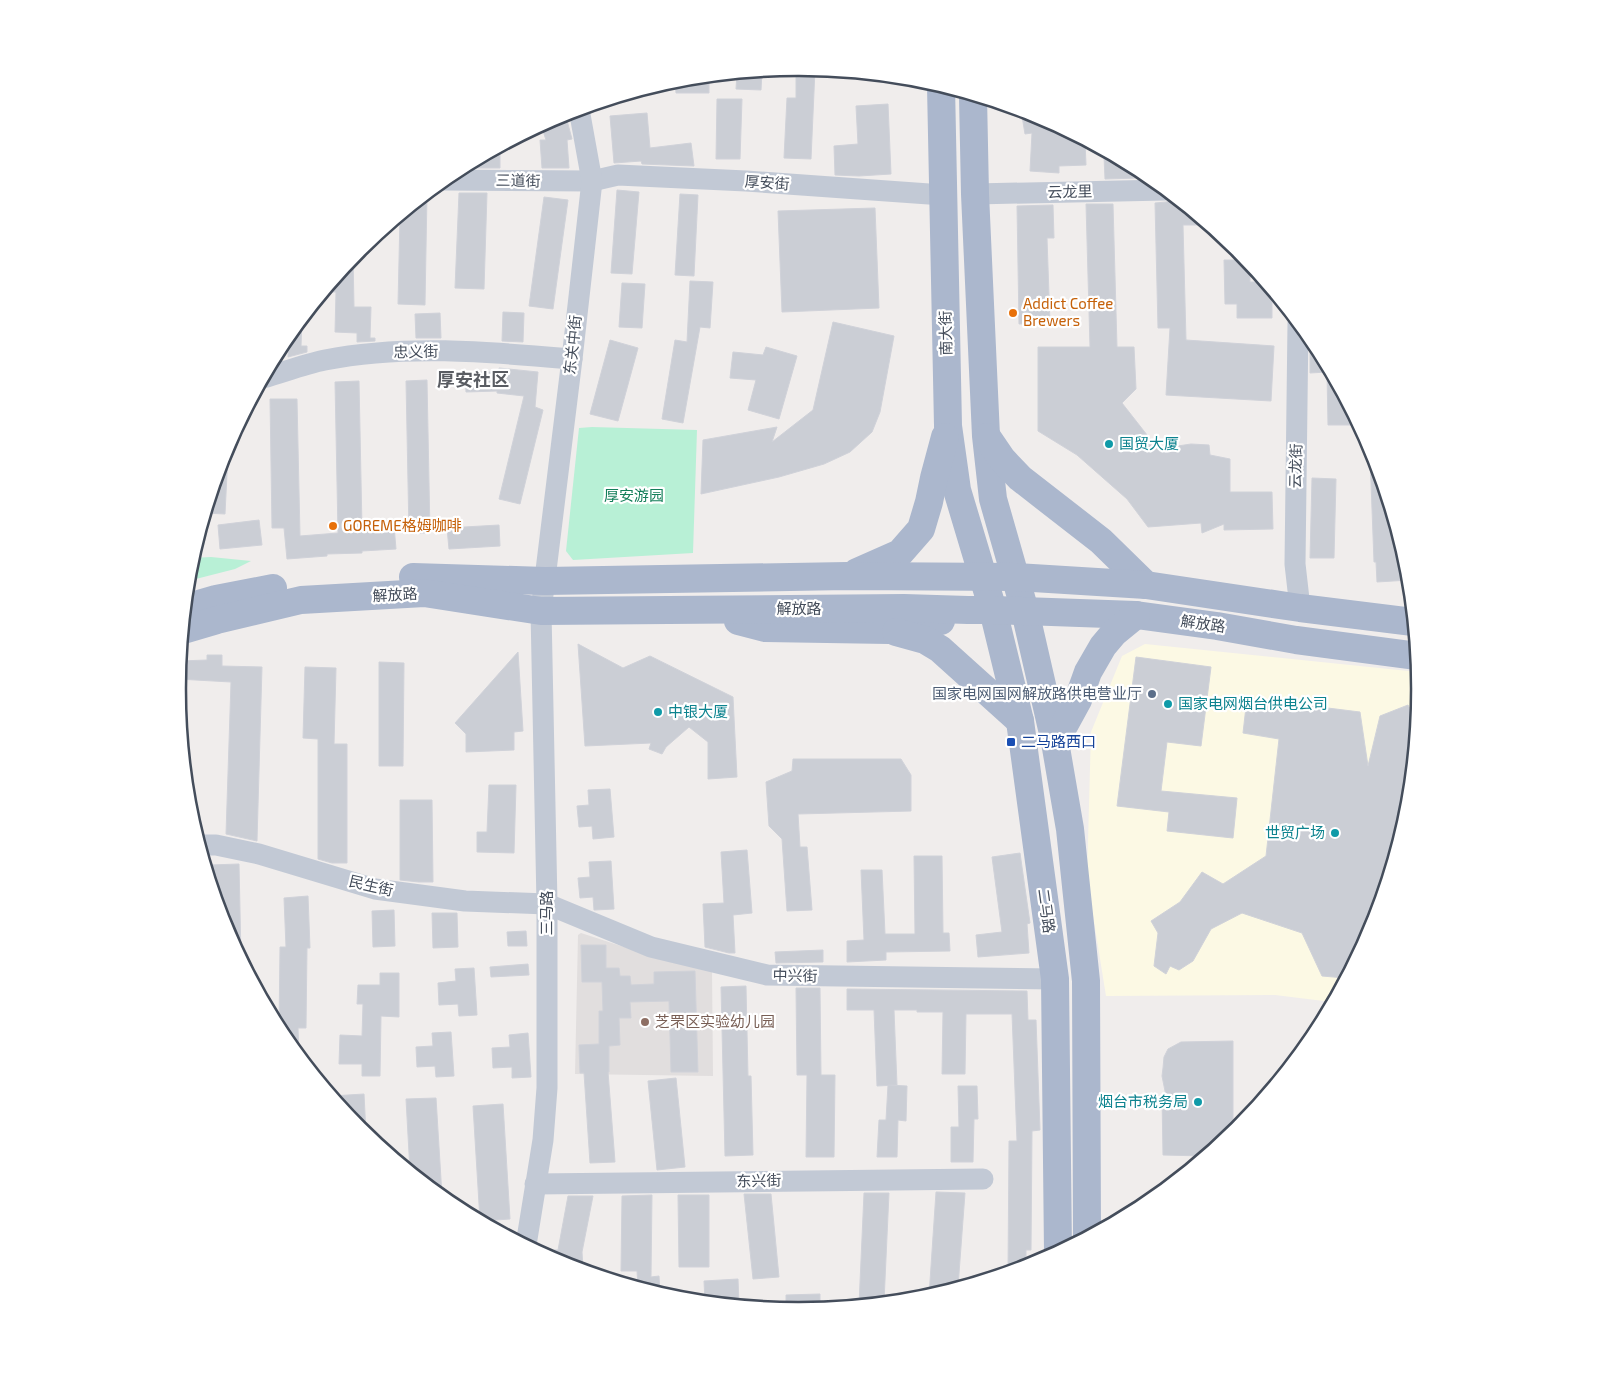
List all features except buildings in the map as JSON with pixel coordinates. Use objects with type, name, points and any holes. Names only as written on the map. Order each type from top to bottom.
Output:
[{"type":"main road","name":"南大街","points":[[940,93],[948,426],[957,490],[982,576]]},
{"type":"main road","points":[[973,102],[975,194],[986,436],[993,499],[1016,577]]},
{"type":"main road","points":[[847,576],[900,552],[921,529],[948,426]]},
{"type":"main road","points":[[986,436],[1002,459],[1020,478],[1101,541],[1146,585]]},
{"type":"main road","name":"解放路","points":[[192,606],[216,599],[300,583],[424,577],[545,581],[847,576],[982,576],[1146,585],[1300,608],[1407,621]]},
{"type":"main road","name":"二马路","points":[[982,576],[980,610],[1020,721],[1055,979],[1058,1244]]},
{"type":"main road","name":"二马路","points":[[1016,577],[1056,742],[1070,829],[1086,981],[1087,1230]]},
{"type":"main road","name":"解放路","points":[[189,628],[301,600],[424,593],[541,611],[904,608],[1136,615],[1217,626],[1296,640],[1410,655]]},
{"type":"main road","points":[[696,609],[765,628],[889,630],[936,623],[980,610]]},
{"type":"main road","points":[[1056,742],[1078,700],[1088,672],[1103,646],[1114,633],[1136,615]]},
{"type":"main road","points":[[889,630],[925,640],[940,649],[1020,721]]},
{"type":"street","name":"东关中街","points":[[545,581],[592,181],[580,117]]},
{"type":"street","name":"厚安街","points":[[592,181],[618,175],[746,181],[943,196]]},
{"type":"street","name":"三道街","points":[[458,180],[592,181]]},
{"type":"street","name":"云龙里","points":[[975,194],[1154,190]]},
{"type":"street","name":"云龙街","points":[[1298,334],[1295,564],[1300,608]]},
{"type":"street","name":"忠义街","points":[[273,375],[325,360],[375,354],[484,352],[572,359]]},
{"type":"street","name":"三马路","points":[[527,1239],[543,1140],[547,1088],[547,904],[541,611],[545,581]]},
{"type":"street","name":"民生街","points":[[206,845],[216,845],[259,854],[375,889],[465,901],[547,904]]},
{"type":"street","name":"中兴街","points":[[547,904],[651,947],[766,975],[1055,979]]},
{"type":"street","name":"东兴街","points":[[535,1184],[983,1179]]},
{"type":"shaded area","points":[[1145,644],[1411,671],[1410,729],[1406,769],[1390,848],[1379,886],[1365,923],[1348,960],[1325,1001],[1275,995],[1106,996],[1087,878],[1091,732],[1122,656]]},
{"type":"shaded area","name":"芝罘区实验幼儿园","points":[[581,933],[655,957],[712,969],[713,1076],[575,1074],[578,935]]},
{"type":"green space","name":"厚安游园","points":[[579,428],[697,430],[693,553],[573,560],[566,551]]},
{"type":"green space","points":[[201,558],[251,561],[235,569],[196,579]]},
{"type":"place","name":"Addict Coffee Brewers","points":[[1013,313]]},
{"type":"place","name":"国贸大厦","points":[[1109,444]]},
{"type":"place","name":"GOREME格姆咖啡","points":[[333,526]]},
{"type":"place","name":"国家电网国网解放路供电营业厅","points":[[1152,694]]},
{"type":"place","name":"国家电网烟台供电公司","points":[[1168,704]]},
{"type":"place","name":"中银大厦","points":[[658,712]]},
{"type":"place","name":"二马路西口","points":[[1011,742]]},
{"type":"place","name":"世贸广场","points":[[1335,833]]},
{"type":"place","name":"芝罘区实验幼儿园","points":[[645,1022]]},
{"type":"place","name":"烟台市税务局","points":[[1198,1102]]},
{"type":"district","name":"厚安社区","points":[[473,380]]}]
